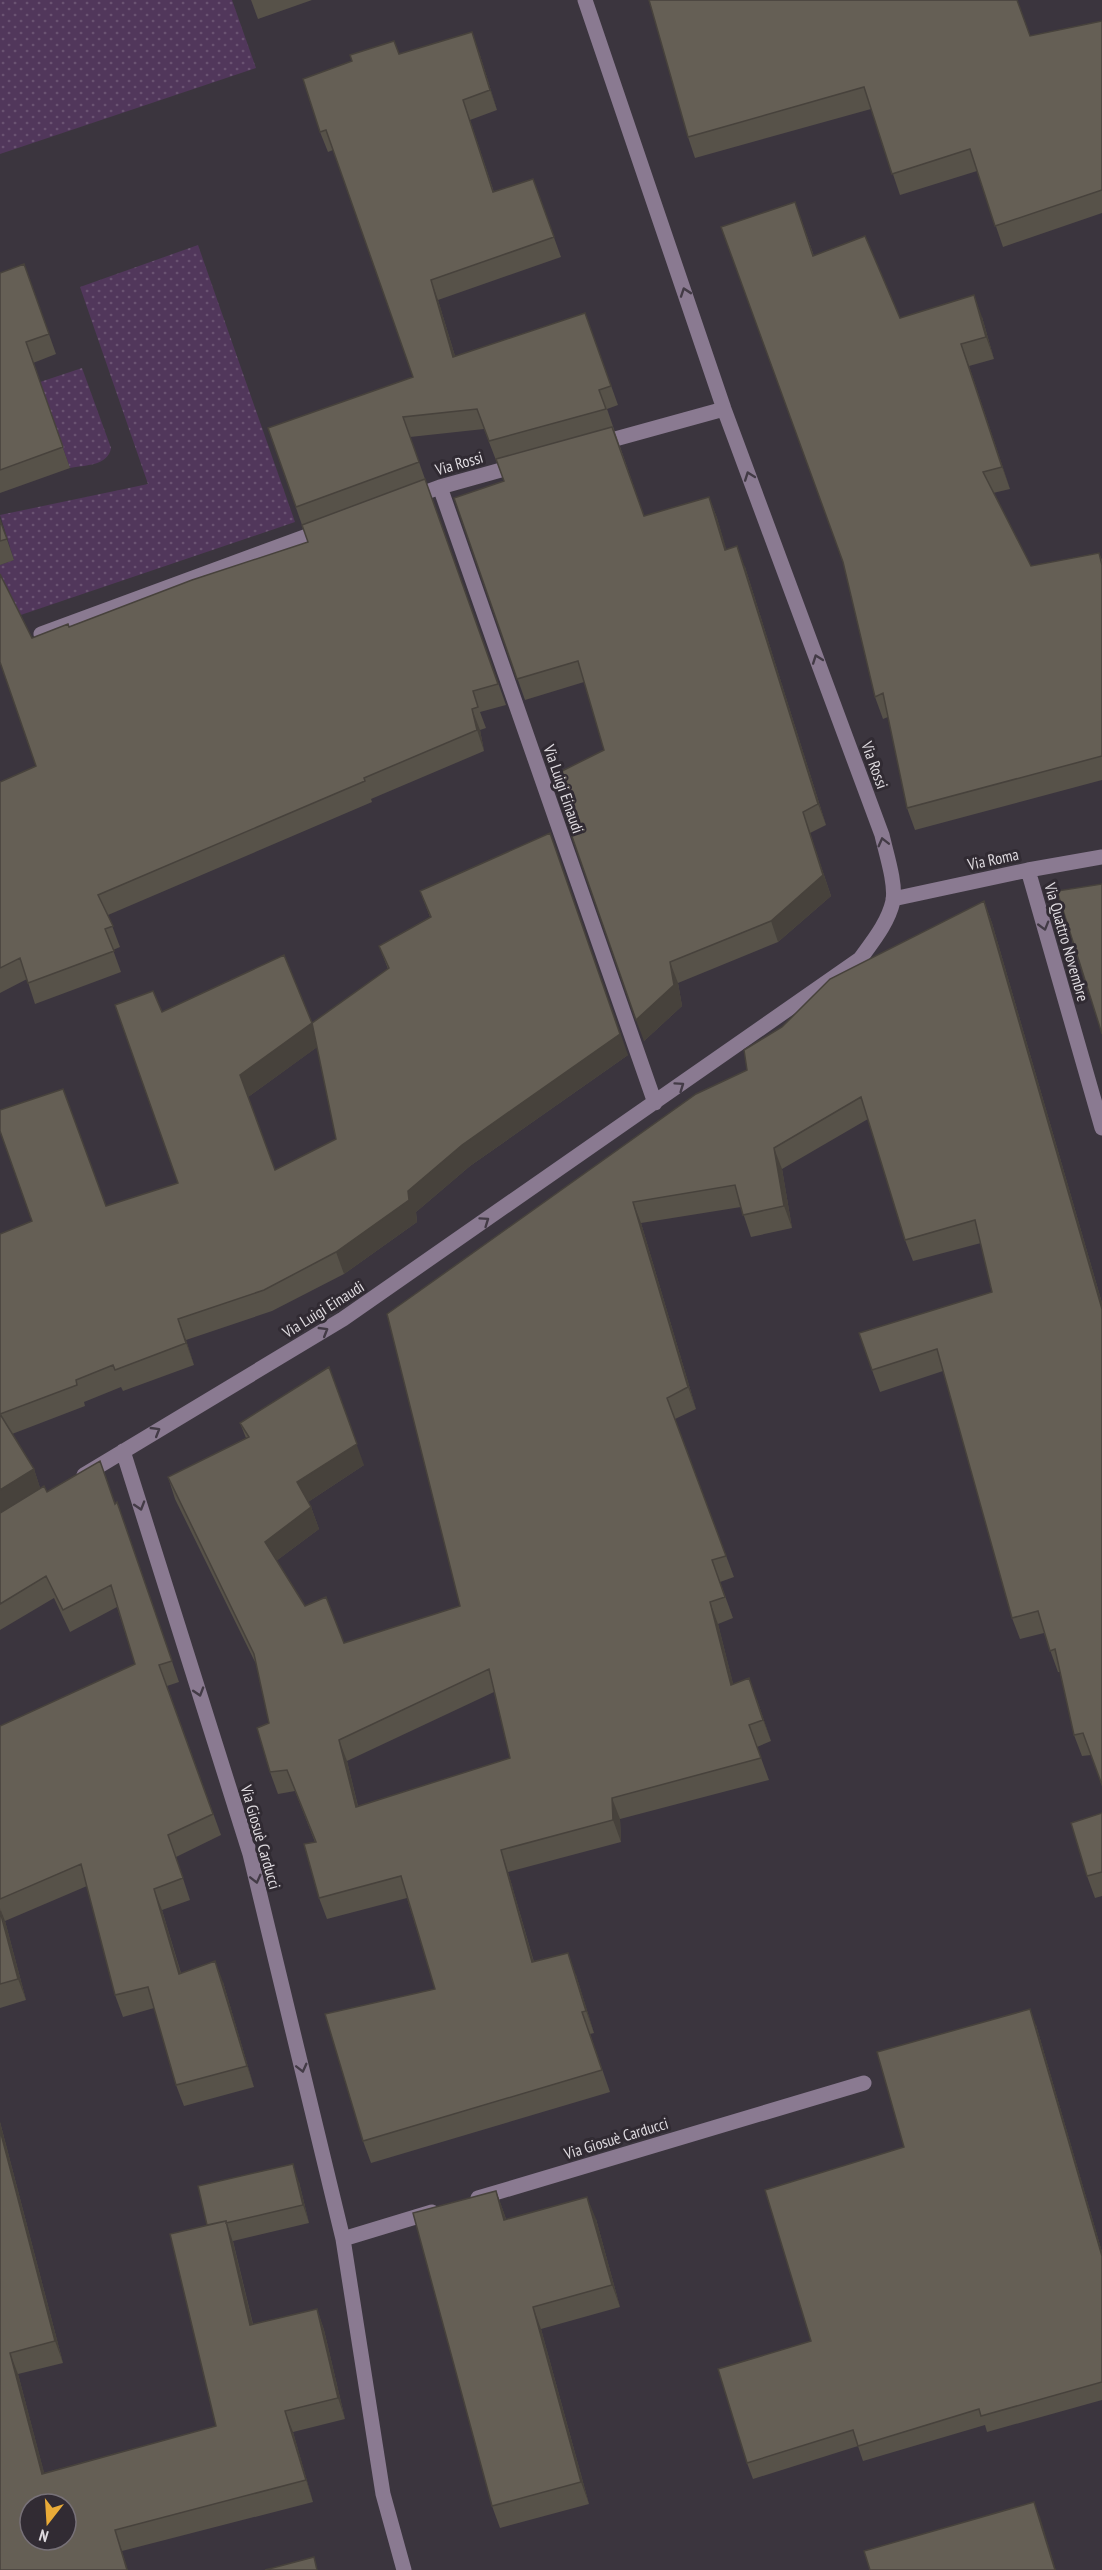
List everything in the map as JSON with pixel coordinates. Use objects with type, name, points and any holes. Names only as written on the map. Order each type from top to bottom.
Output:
[{"type":"street","name":"Via Rossi","points":[[585,0],[724,409],[882,835],[890,870],[893,900]]},
{"type":"street","points":[[588,446],[724,409]]},
{"type":"street","name":"Via Rossi","points":[[395,504],[440,487],[531,462]]},
{"type":"street","name":"Via Luigi Einaudi","points":[[440,487],[655,1103]]},
{"type":"street","points":[[41,634],[340,524]]},
{"type":"street","name":"Via Roma","points":[[893,900],[1028,870],[1102,857]]},
{"type":"street","name":"Via Quattro Novembre","points":[[1028,870],[1102,1128]]},
{"type":"street","name":"Via Luigi Einaudi","points":[[75,1480],[343,1319],[860,959],[881,930],[893,900]]},
{"type":"street","name":"Via Giosuè Carducci","points":[[123,1451],[249,1854],[343,2239],[383,2494],[404,2570]]},
{"type":"street","name":"Via Giosuè Carducci","points":[[468,2202],[864,2083]]},
{"type":"street","points":[[343,2239],[445,2208]]},
{"type":"shaded area","points":[[0,0],[232,0],[256,68],[0,154]]},
{"type":"shaded area","points":[[198,245],[295,522],[0,622],[0,565],[14,560],[0,515],[148,484],[80,287]]},
{"type":"shaded area","points":[[82,368],[111,448],[109,454],[101,461],[70,468],[40,382]]},
{"type":"building","points":[[649,0],[1017,0],[1030,36],[1102,21],[1102,190],[995,226],[970,149],[892,174],[864,87],[688,137]]},
{"type":"building","points":[[472,32],[490,90],[463,100],[493,192],[533,179],[554,237],[431,280],[453,357],[585,313],[611,386],[599,390],[606,409],[489,441],[477,409],[403,417],[419,462],[296,507],[268,428],[413,377],[326,130],[320,132],[303,79],[352,61],[350,55],[394,41],[399,54]]},
{"type":"building","points":[[795,202],[813,256],[865,236],[900,318],[974,295],[986,337],[961,344],[1002,467],[983,472],[1031,566],[1099,553],[1102,565],[1102,756],[907,808],[883,693],[875,697],[843,562],[721,227]]},
{"type":"building","points":[[24,264],[49,334],[26,342],[63,447],[0,470],[0,273]]},
{"type":"building","points":[[612,427],[644,516],[709,497],[725,550],[737,546],[818,804],[803,812],[823,875],[771,921],[670,962],[674,985],[636,1020],[568,825],[554,775],[604,750],[578,661],[517,679],[454,498],[504,481],[496,459]]},
{"type":"building","points":[[425,479],[498,684],[473,691],[478,707],[472,709],[477,730],[364,778],[365,781],[98,895],[113,926],[105,929],[114,951],[28,983],[20,958],[0,968],[0,782],[36,766],[0,662],[0,574],[32,638],[68,624],[69,627],[192,580],[308,542],[302,525]]},
{"type":"building","points":[[0,520],[7,539],[0,541]]},
{"type":"building","points":[[550,833],[620,1034],[462,1145],[408,1191],[409,1200],[336,1252],[264,1290],[178,1319],[186,1343],[115,1370],[113,1365],[76,1380],[77,1385],[0,1414],[0,1234],[32,1221],[0,1131],[0,1110],[63,1089],[106,1206],[178,1183],[115,1005],[153,991],[162,1012],[284,955],[312,1023],[389,968],[379,946],[431,917],[420,891]],"holes":[[[312,1023],[336,1139],[275,1170],[240,1075]]]},
{"type":"building","points":[[1102,884],[1102,1034],[1057,891]]},
{"type":"building","points":[[984,901],[1102,1309],[1102,1785],[1083,1733],[1074,1735],[1055,1649],[1050,1651],[1038,1611],[1012,1618],[937,1349],[872,1370],[859,1333],[992,1292],[975,1220],[905,1240],[861,1097],[774,1148],[784,1206],[743,1215],[735,1185],[633,1202],[688,1387],[667,1398],[726,1556],[712,1560],[725,1597],[710,1602],[731,1685],[749,1678],[763,1720],[749,1725],[761,1758],[612,1798],[613,1820],[501,1850],[532,1962],[568,1953],[586,2011],[582,2012],[602,2070],[363,2141],[325,2014],[435,1989],[401,1876],[319,1898],[304,1844],[316,1842],[287,1770],[270,1772],[257,1728],[269,1723],[254,1654],[168,1477],[249,1437],[240,1423],[329,1367],[357,1444],[297,1482],[311,1507],[265,1542],[305,1606],[326,1597],[344,1643],[460,1606],[387,1314],[696,1094],[747,1070],[744,1050],[782,1027],[830,979]],"holes":[[[489,1669],[510,1758],[356,1807],[339,1740]]]},
{"type":"building","points":[[0,1414],[34,1469],[0,1490]]},
{"type":"building","points":[[100,1461],[115,1504],[117,1502],[172,1661],[159,1665],[213,1814],[168,1835],[183,1878],[154,1889],[179,1974],[215,1961],[247,2066],[176,2085],[148,1987],[115,1995],[81,1864],[0,1899],[0,1726],[135,1664],[111,1585],[63,1610],[46,1576],[0,1604],[0,1513],[44,1486],[47,1492]]},
{"type":"building","points":[[1102,1813],[1102,1872],[1087,1876],[1071,1823]]},
{"type":"building","points":[[0,1911],[18,1979],[0,1984]]},
{"type":"building","points":[[1030,2009],[1102,2256],[1102,2382],[981,2416],[979,2409],[858,2446],[853,2430],[747,2463],[718,2369],[811,2341],[765,2190],[904,2147],[877,2052]]},
{"type":"building","points":[[0,2130],[55,2341],[10,2353],[42,2474],[216,2426],[170,2234],[226,2221],[250,2325],[317,2309],[338,2398],[285,2411],[306,2480],[115,2530],[127,2570],[0,2570]]},
{"type":"building","points":[[293,2164],[303,2205],[226,2223],[226,2221],[207,2225],[198,2186]]},
{"type":"building","points":[[496,2191],[504,2220],[587,2197],[612,2285],[533,2307],[581,2482],[492,2506],[413,2213]]},
{"type":"building","points":[[1034,2502],[1055,2570],[870,2570],[864,2551]]},
{"type":"building","points":[[314,2557],[317,2570],[265,2570]]}]
